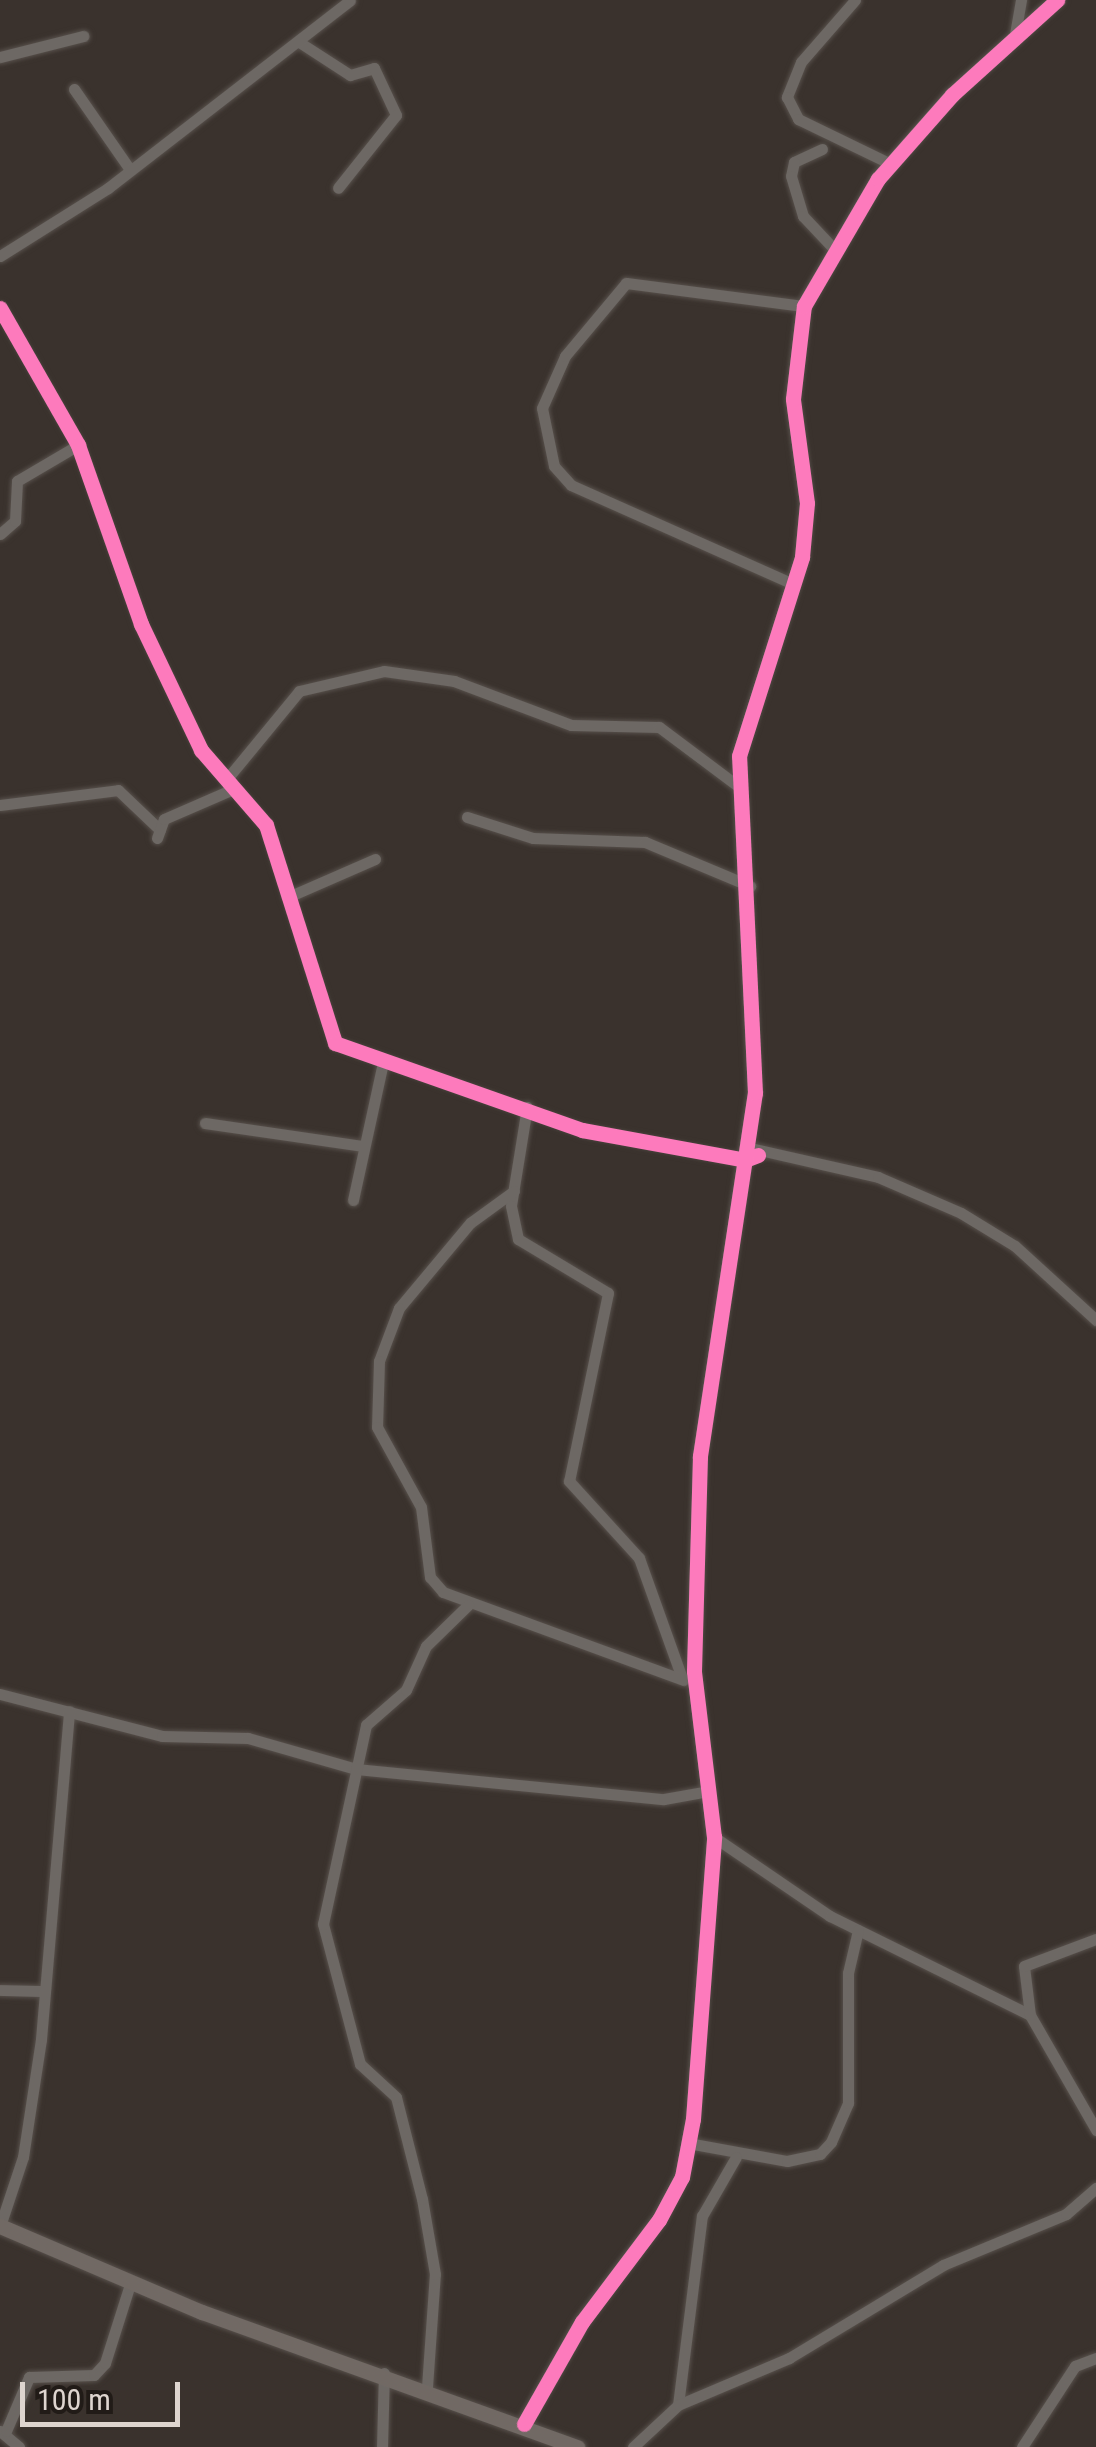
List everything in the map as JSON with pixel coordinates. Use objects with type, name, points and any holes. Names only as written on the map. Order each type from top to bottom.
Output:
[{"type":"main road","points":[[0,2226],[130,2284],[427,2388],[577,2447]]},
{"type":"street","points":[[0,256],[129,168],[300,42],[350,0]]},
{"type":"street","points":[[855,0],[801,62],[787,97],[798,119],[890,164]]},
{"type":"street","points":[[1014,40],[1021,0]]},
{"type":"street","points":[[524,2424],[582,2322],[659,2220],[688,2143],[714,1837],[698,1700],[700,1456],[751,1152],[751,887],[738,786],[742,734],[806,532],[793,400],[804,306],[833,248],[890,164],[1057,0]]},
{"type":"street","points":[[0,57],[83,36]]},
{"type":"street","points":[[300,42],[350,75],[374,68],[396,114],[338,188]]},
{"type":"street","points":[[74,89],[129,168]]},
{"type":"street","points":[[822,149],[794,162],[790,176],[804,216],[833,248]]},
{"type":"street","points":[[792,583],[571,485],[554,466],[542,408],[565,356],[626,284],[804,306]]},
{"type":"street","points":[[0,308],[78,445],[140,624],[201,750],[266,825],[330,1036],[382,1062],[527,1107],[582,1130],[751,1152],[878,1178],[961,1213],[1015,1246],[1096,1320]]},
{"type":"street","points":[[0,534],[15,520],[17,481],[78,445]]},
{"type":"street","points":[[0,805],[118,790],[159,834],[164,819],[229,785],[299,692],[384,671],[454,681],[572,725],[658,728],[738,786]]},
{"type":"street","points":[[467,817],[533,838],[645,842],[751,887]]},
{"type":"street","points":[[288,896],[375,859]]},
{"type":"street","points":[[353,1200],[382,1062]]},
{"type":"street","points":[[527,1107],[512,1221],[528,1252],[608,1293],[567,1474],[639,1558],[683,1680],[698,1700]]},
{"type":"street","points":[[204,1123],[363,1146]]},
{"type":"street","points":[[514,1191],[470,1223],[400,1308],[372,1397],[378,1426],[421,1507],[430,1577],[468,1605],[683,1680]]},
{"type":"street","points":[[427,2388],[436,2274],[422,2199],[396,2098],[360,2064],[323,1924],[366,1725],[406,1690],[426,1646],[468,1605]]},
{"type":"street","points":[[0,1694],[162,1736],[248,1738],[356,1769],[664,1799],[709,1790]]},
{"type":"street","points":[[0,2226],[23,2158],[44,1991],[69,1711]]},
{"type":"street","points":[[714,1837],[858,1930],[1030,2016]]},
{"type":"street","points":[[688,2143],[736,2157],[810,2159],[831,2142],[848,2103],[848,1973],[858,1930]]},
{"type":"street","points":[[1096,1939],[1024,1966],[1030,2016],[1096,2130]]},
{"type":"street","points":[[0,1990],[44,1991]]},
{"type":"street","points":[[678,2405],[702,2216],[736,2157]]},
{"type":"street","points":[[634,2447],[678,2405],[777,2364],[943,2265],[1066,2214],[1096,2188]]},
{"type":"street","points":[[19,2447],[3,2431],[29,2377],[94,2375],[105,2364],[130,2284]]},
{"type":"street","points":[[1022,2447],[1075,2366],[1096,2358]]},
{"type":"street","points":[[382,2447],[384,2373]]},
{"type":"cycle path","points":[[524,2424],[582,2322],[659,2220],[682,2177],[693,2119],[714,1837],[694,1671],[700,1456],[755,1093],[739,756],[802,557],[807,503],[793,399],[804,306],[878,179],[952,95],[1057,0]]},
{"type":"cycle path","points":[[0,308],[78,445],[141,624],[201,750],[266,825],[335,1043],[582,1130],[745,1160],[758,1155]]}]
